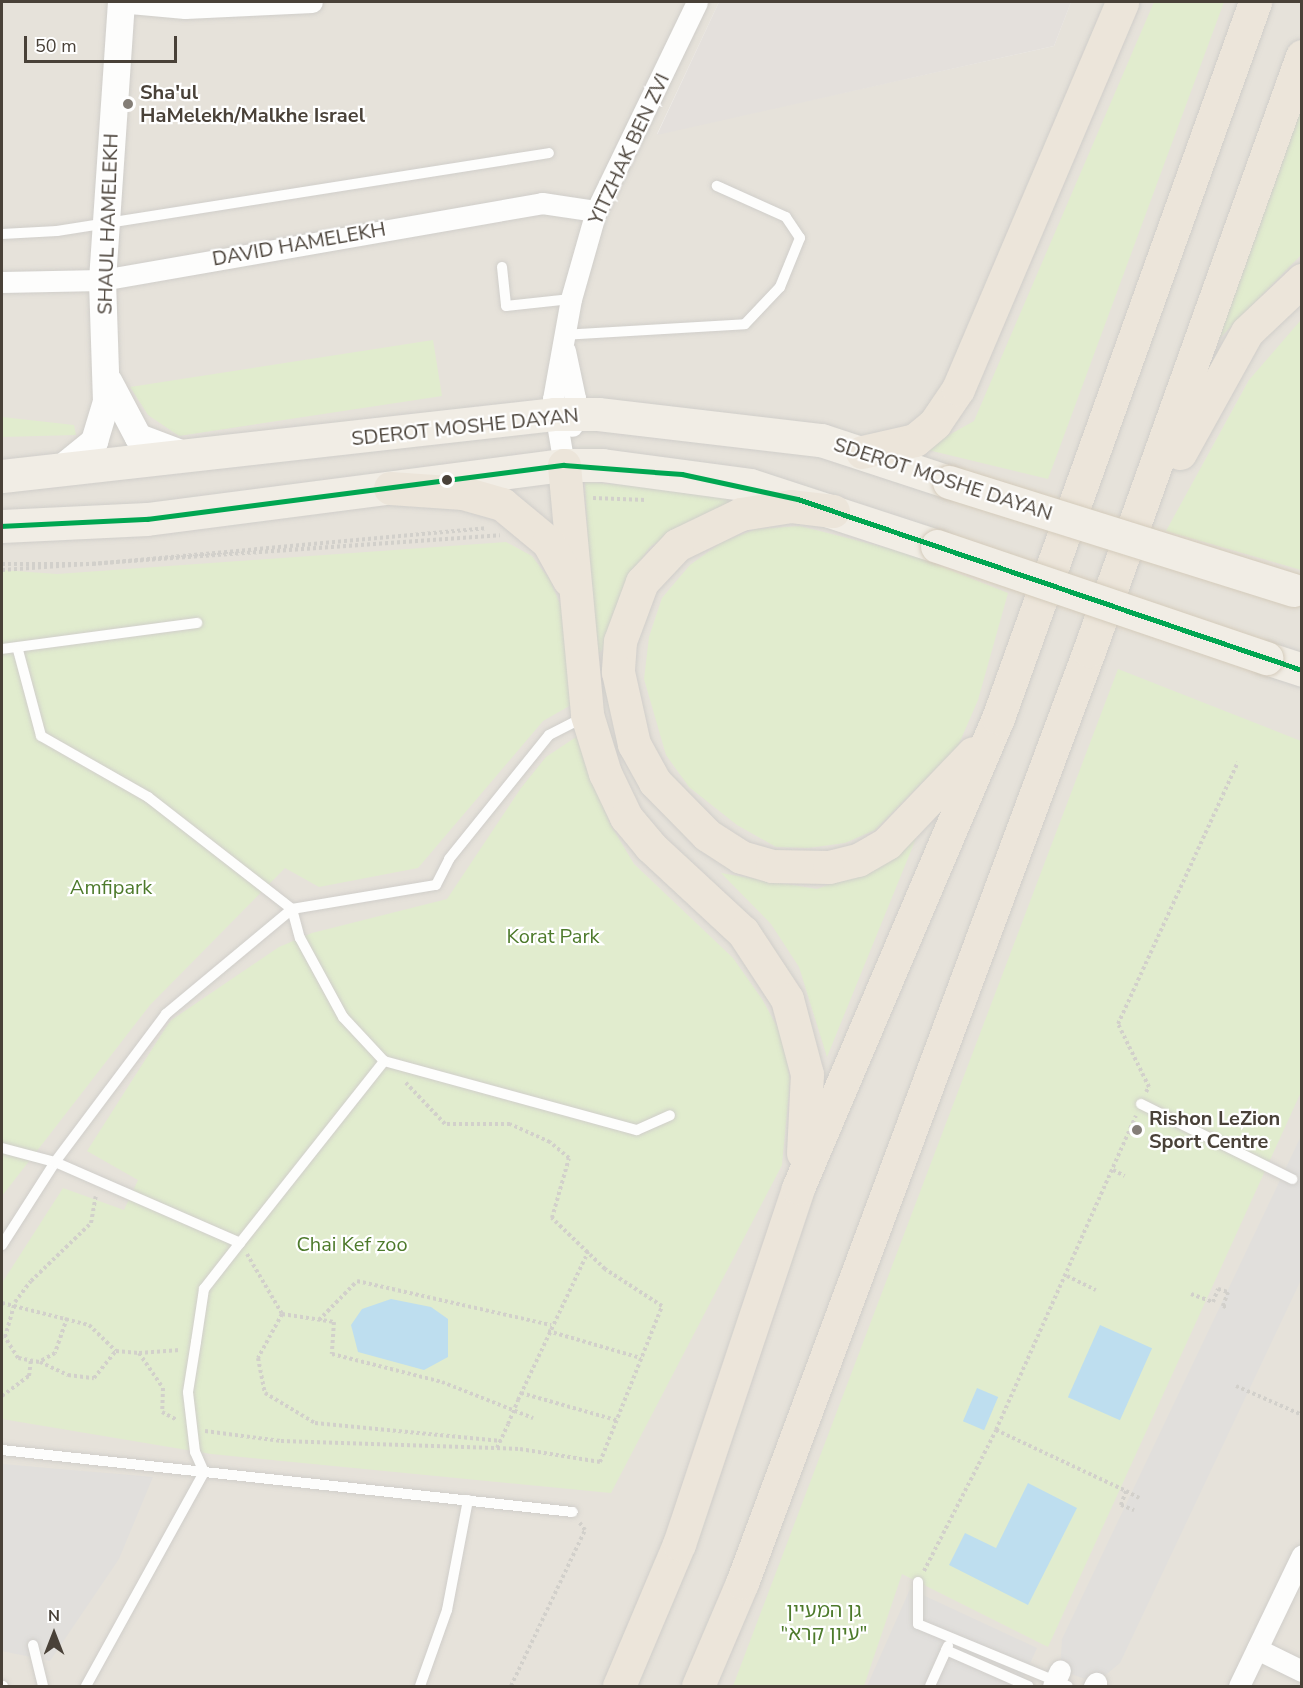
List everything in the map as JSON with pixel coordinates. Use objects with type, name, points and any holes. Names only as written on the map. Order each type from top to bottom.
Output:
[{"type":"highway","points":[[862,452],[915,440],[935,423],[958,389],[1122,2]]},
{"type":"highway","points":[[619,1686],[679,1544],[798,1188],[998,718],[1255,2]]},
{"type":"highway","points":[[698,1686],[742,1583],[1089,651],[1302,56]]},
{"type":"highway","points":[[1089,651],[1212,389],[1247,332],[1302,280]]},
{"type":"highway","points":[[564,465],[564,497],[587,716],[626,817],[650,846],[743,932],[787,999],[807,1074],[798,1188]]},
{"type":"highway","points":[[390,488],[463,493],[518,514],[548,542],[577,605]]},
{"type":"highway","points":[[833,511],[791,506],[741,514],[677,545],[642,582],[623,630],[618,672],[634,744],[655,782],[707,835],[741,856],[772,866],[829,867],[858,860],[887,843],[939,793],[998,718]]},
{"type":"main road","name":"SDEROT MOSHE DAYAN","points":[[2,476],[206,457],[564,414],[702,422],[821,440],[1297,591]]},
{"type":"main road","points":[[2,526],[147,519],[564,465],[731,481],[833,511],[1302,670]]},
{"type":"street","points":[[121,2],[185,8],[312,2]]},
{"type":"street","name":"SHAUL HAMELEKH","points":[[53,473],[82,454],[99,433],[107,375],[102,280],[121,2]]},
{"type":"street","name":"YITZHAK BEN ZVI","points":[[564,465],[562,335],[596,211],[697,2]]},
{"type":"street","name":"DAVID HAMELEKH","points":[[2,282],[102,280],[542,203],[596,211]]},
{"type":"street","name":"SHAUL HAMELEKH","points":[[107,375],[138,437],[167,450],[206,457]]},
{"type":"street","points":[[1239,1686],[1302,1555]]},
{"type":"street","points":[[1257,1649],[1302,1671]]},
{"type":"lane","points":[[2,234],[105,222],[549,153]]},
{"type":"lane","points":[[562,335],[745,324],[780,287],[800,238],[786,217],[717,186]]},
{"type":"lane","points":[[502,267],[506,306],[571,299]]},
{"type":"lane","points":[[2,649],[18,650],[197,623]]},
{"type":"lane","points":[[18,650],[40,736],[148,797],[292,909],[300,938],[344,1017],[384,1061],[637,1130],[670,1115]]},
{"type":"lane","points":[[2,1245],[55,1162],[166,1014],[292,909],[435,885],[449,859],[549,735],[587,716]]},
{"type":"lane","points":[[86,1686],[204,1472],[192,1429],[188,1392],[204,1289],[384,1061]]},
{"type":"lane","points":[[1142,1104],[1292,1179]]},
{"type":"lane","points":[[2,1148],[55,1162],[240,1243]]},
{"type":"lane","points":[[2,1450],[573,1512]]},
{"type":"lane","points":[[420,1686],[447,1610],[468,1500]]},
{"type":"lane","points":[[918,1582],[918,1624],[1059,1681]]},
{"type":"lane","points":[[930,1686],[952,1637]]},
{"type":"lane","points":[[33,1645],[43,1686]]},
{"type":"lane","points":[[946,1650],[1028,1686]]},
{"type":"path","points":[[564,497],[659,500]]},
{"type":"path","points":[[2,564],[93,564],[309,540],[500,527],[518,514]]},
{"type":"path","points":[[2,570],[501,535],[518,514]]},
{"type":"path","points":[[918,1582],[996,1430],[1149,1087],[1118,1024],[1238,762]]},
{"type":"path","points":[[139,1353],[163,1388],[162,1412],[192,1429],[281,1442],[497,1448],[600,1462],[662,1306],[588,1252],[552,1218],[569,1158],[550,1142],[510,1124],[444,1124],[384,1061]]},
{"type":"path","points":[[1113,1170],[1125,1176]]},
{"type":"path","points":[[95,1200],[91,1223],[15,1302],[3,1336],[18,1358],[39,1362],[68,1375],[94,1378],[116,1351]]},
{"type":"path","points":[[240,1243],[282,1314]]},
{"type":"path","points":[[497,1448],[550,1325],[588,1252]]},
{"type":"path","points":[[1066,1276],[1096,1290]]},
{"type":"path","points":[[319,1320],[357,1281],[550,1325]]},
{"type":"path","points":[[1213,1302],[1218,1289],[1228,1292],[1222,1306]]},
{"type":"path","points":[[1191,1294],[1228,1308]]},
{"type":"path","points":[[2,1303],[15,1302],[89,1325],[116,1351],[139,1353],[185,1349],[196,1342]]},
{"type":"path","points":[[282,1314],[334,1322],[332,1354],[442,1382],[533,1418]]},
{"type":"path","points":[[282,1314],[258,1358],[265,1393],[315,1423],[501,1441]]},
{"type":"path","points":[[39,1362],[55,1353],[67,1318]]},
{"type":"path","points":[[548,1331],[641,1358]]},
{"type":"path","points":[[2,1396],[29,1376],[31,1360]]},
{"type":"path","points":[[1236,1386],[1302,1415]]},
{"type":"path","points":[[521,1393],[616,1420]]},
{"type":"path","points":[[996,1430],[1139,1498]]},
{"type":"path","points":[[1126,1491],[1120,1504],[1134,1510]]},
{"type":"path","points":[[511,1686],[585,1530],[573,1512]]},
{"type":"shaded area","points":[[2,2],[719,2],[657,134],[1054,46],[1071,2],[1301,2],[1301,1686],[2,1686]]},
{"type":"shaded area","points":[[719,2],[1071,2],[1054,46],[657,135]]},
{"type":"shaded area","points":[[1301,1136],[1301,1280],[1120,1663],[1096,1683],[1060,1670],[1062,1639]]},
{"type":"shaded area","points":[[2,1464],[153,1477],[119,1559],[50,1661],[2,1651]]},
{"type":"shaded area","points":[[910,1589],[1037,1648],[1020,1686],[867,1686]]},
{"type":"green space","points":[[1154,2],[1224,2],[1048,479],[924,449],[974,421]]},
{"type":"green space","points":[[1301,100],[1301,255],[1217,341]]},
{"type":"green space","points":[[1301,320],[1301,570],[1166,531],[1249,380]]},
{"type":"green space","points":[[433,340],[442,396],[179,436],[148,415],[130,387]]},
{"type":"green space","points":[[2,417],[74,425],[76,435],[2,437]]},
{"type":"green space","points":[[585,482],[735,494],[746,503],[676,529],[650,547],[632,572],[609,644],[593,658]]},
{"type":"green space","points":[[800,526],[907,553],[1008,593],[978,700],[958,746],[875,830],[845,843],[808,848],[776,847],[737,825],[689,787],[666,755],[644,679],[649,637],[662,598],[690,565],[722,542],[756,529]]},
{"type":"green space","name":"Amfipark","points":[[506,542],[532,556],[550,580],[562,609],[571,705],[543,721],[418,868],[319,887],[285,868],[150,1005],[2,1196],[2,570],[57,574]]},
{"type":"green space","name":"Rishon LeZion Sport Centre","points":[[1118,669],[1301,741],[1301,1092],[1048,1647],[902,1574],[864,1686],[733,1686]]},
{"type":"green space","name":"Chai Kef zoo","points":[[579,735],[609,822],[634,864],[733,958],[762,999],[784,1039],[790,1081],[782,1165],[611,1493],[211,1454],[2,1419],[2,1283],[63,1188],[124,1210],[138,1180],[87,1151],[170,1021],[279,947],[312,933],[447,899],[521,788],[546,757]]},
{"type":"green space","points":[[917,836],[827,1057],[799,967],[771,924],[721,873],[817,889],[867,870]]},
{"type":"water","points":[[391,1299],[431,1307],[448,1319],[448,1357],[424,1370],[358,1352],[351,1325],[362,1309]]},
{"type":"water","points":[[1100,1325],[1152,1348],[1120,1420],[1068,1397]]},
{"type":"water","points":[[977,1388],[998,1397],[984,1430],[963,1421]]},
{"type":"water","points":[[1028,1483],[1077,1508],[1028,1605],[949,1565],[965,1533],[996,1548]]},
{"type":"transit line","points":[[2,526],[147,519],[564,465],[682,474],[798,499],[1302,670]]},
{"type":"place","name":"Sha'ul HaMelekh/Malkhe Israel","points":[[128,104]]},
{"type":"place","name":"Rishon LeZion Sport Centre","points":[[1137,1130]]},
{"type":"park label","name":"Korat Park","points":[[553,936]]},
{"type":"park label","name":"גן המעיין \"עיון קרא\"","points":[[824,1622]]}]
